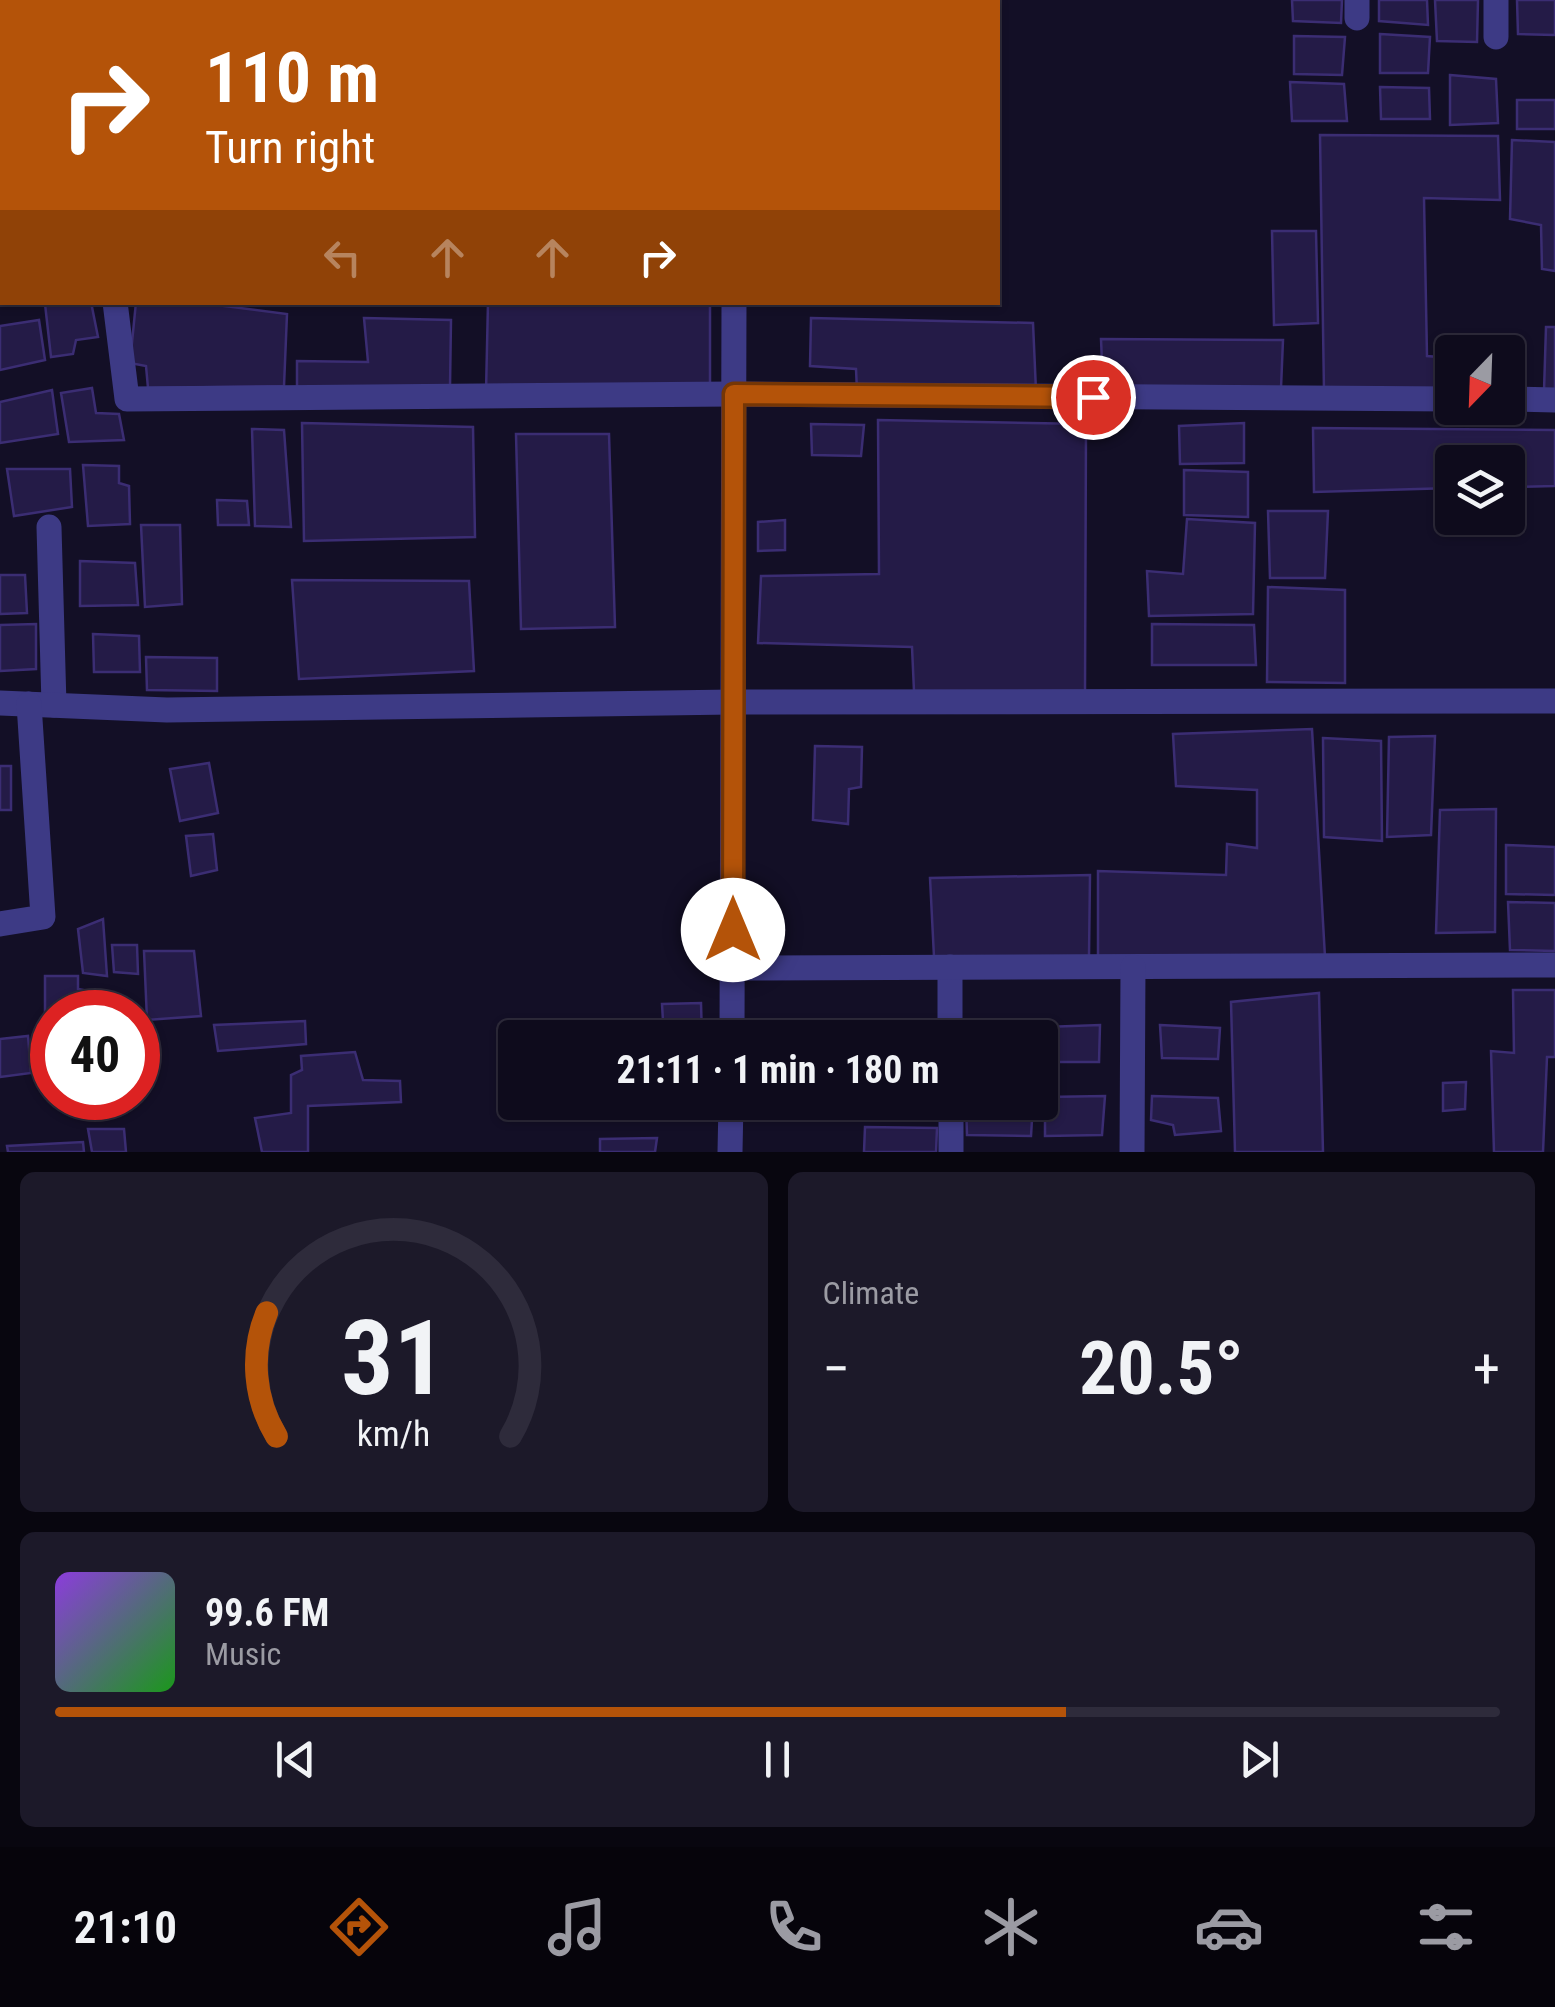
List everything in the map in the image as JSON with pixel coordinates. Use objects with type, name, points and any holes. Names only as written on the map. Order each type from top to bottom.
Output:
[{"type":"street","points":[[1496,0],[1496,38]]},
{"type":"street","points":[[115,305],[127,399],[734,394],[1435,399]]},
{"type":"street","points":[[732,1020],[734,305]]},
{"type":"street","points":[[1525,400],[1555,400]]},
{"type":"street","points":[[0,924],[43,918],[42,705],[50,527]]},
{"type":"street","points":[[0,703],[167,710],[732,702],[1555,701]]},
{"type":"street","points":[[733,968],[1555,965]]},
{"type":"street","points":[[1132,1152],[1134,966]]},
{"type":"street","points":[[950,967],[950,1020]]},
{"type":"street","points":[[730,1152],[731,1120]]},
{"type":"street","points":[[951,1120],[951,1152]]},
{"type":"building","points":[[1292,0],[1342,0],[1341,23],[1293,21]]},
{"type":"building","points":[[1379,0],[1427,0],[1428,25],[1379,21]]},
{"type":"building","points":[[1435,0],[1478,0],[1477,42],[1437,41]]},
{"type":"building","points":[[1517,0],[1555,0],[1555,35],[1518,34]]},
{"type":"building","points":[[1380,34],[1430,37],[1428,73],[1380,73]]},
{"type":"building","points":[[1294,36],[1345,37],[1342,75],[1294,74]]},
{"type":"building","points":[[1450,75],[1496,79],[1498,123],[1450,125]]},
{"type":"building","points":[[1290,82],[1344,84],[1347,121],[1292,121]]},
{"type":"building","points":[[1380,87],[1429,88],[1430,119],[1381,119]]},
{"type":"building","points":[[1517,100],[1555,100],[1555,129],[1517,129]]},
{"type":"building","points":[[1320,135],[1498,136],[1500,200],[1424,198],[1427,356],[1435,357],[1435,390],[1324,391]]},
{"type":"building","points":[[1512,140],[1555,142],[1555,271],[1542,269],[1541,225],[1510,219]]},
{"type":"building","points":[[1272,231],[1316,231],[1318,323],[1274,325]]},
{"type":"building","points":[[45,305],[92,305],[98,337],[76,340],[73,354],[51,357]]},
{"type":"building","points":[[136,305],[216,305],[287,314],[284,386],[148,388],[146,366],[130,363]]},
{"type":"building","points":[[488,305],[710,305],[710,387],[486,392]]},
{"type":"building","points":[[364,318],[451,320],[450,387],[297,392],[297,361],[368,362]]},
{"type":"building","points":[[811,318],[1033,323],[1036,391],[857,391],[856,369],[810,366]]},
{"type":"building","points":[[39,320],[45,360],[0,370],[0,326]]},
{"type":"building","points":[[1546,327],[1555,327],[1555,391],[1544,391]]},
{"type":"building","points":[[1101,339],[1283,340],[1281,388],[1103,387]]},
{"type":"building","points":[[92,388],[96,413],[119,414],[124,440],[69,442],[61,393]]},
{"type":"building","points":[[52,390],[58,434],[0,443],[0,402]]},
{"type":"building","points":[[878,420],[1086,424],[1085,693],[914,691],[912,647],[758,643],[761,576],[879,574]]},
{"type":"building","points":[[302,423],[473,427],[475,537],[304,541]]},
{"type":"building","points":[[1244,423],[1244,463],[1180,464],[1179,426]]},
{"type":"building","points":[[811,424],[864,425],[861,456],[812,455]]},
{"type":"building","points":[[1313,428],[1555,430],[1555,486],[1525,487],[1525,445],[1435,445],[1435,488],[1314,492]]},
{"type":"building","points":[[252,429],[284,430],[291,527],[255,526]]},
{"type":"building","points":[[516,434],[609,434],[615,627],[521,629]]},
{"type":"building","points":[[83,465],[119,466],[119,483],[129,486],[130,524],[88,526]]},
{"type":"building","points":[[7,469],[70,469],[72,507],[14,516]]},
{"type":"building","points":[[1184,470],[1248,472],[1248,517],[1184,515]]},
{"type":"building","points":[[217,500],[247,501],[249,525],[218,525]]},
{"type":"building","points":[[1268,511],[1328,511],[1325,578],[1270,578]]},
{"type":"building","points":[[1187,519],[1255,523],[1253,614],[1149,616],[1147,571],[1183,574]]},
{"type":"building","points":[[785,520],[785,550],[758,551],[758,522]]},
{"type":"building","points":[[141,525],[180,525],[182,604],[145,607]]},
{"type":"building","points":[[80,561],[135,563],[138,605],[80,606]]},
{"type":"building","points":[[0,575],[25,575],[27,613],[0,614]]},
{"type":"building","points":[[292,580],[469,581],[474,671],[299,679]]},
{"type":"building","points":[[1268,587],[1345,590],[1345,683],[1267,682]]},
{"type":"building","points":[[36,624],[36,669],[0,671],[0,625]]},
{"type":"building","points":[[1152,624],[1254,625],[1256,665],[1152,665]]},
{"type":"building","points":[[93,634],[139,636],[140,672],[94,672]]},
{"type":"building","points":[[146,657],[217,658],[217,691],[147,690]]},
{"type":"building","points":[[1312,729],[1325,957],[1098,956],[1098,871],[1226,875],[1227,844],[1257,848],[1257,790],[1176,786],[1173,734]]},
{"type":"building","points":[[1435,736],[1431,835],[1387,837],[1389,737]]},
{"type":"building","points":[[1323,738],[1381,741],[1382,841],[1324,837]]},
{"type":"building","points":[[815,746],[862,747],[861,787],[849,789],[848,824],[813,820]]},
{"type":"building","points":[[209,763],[218,813],[180,821],[170,769]]},
{"type":"building","points":[[0,766],[11,766],[11,810],[0,810]]},
{"type":"building","points":[[1496,809],[1495,932],[1436,933],[1440,810]]},
{"type":"building","points":[[213,834],[217,870],[191,876],[186,836]]},
{"type":"building","points":[[1506,845],[1555,847],[1555,895],[1506,894]]},
{"type":"building","points":[[1090,875],[1089,956],[934,957],[930,878]]},
{"type":"building","points":[[1508,902],[1555,903],[1555,951],[1510,950]]},
{"type":"building","points":[[103,919],[107,976],[83,973],[78,929]]},
{"type":"building","points":[[112,945],[137,945],[138,974],[114,972]]},
{"type":"building","points":[[144,951],[194,951],[201,1016],[160,1019],[160,990],[146,990]]},
{"type":"building","points":[[45,976],[78,976],[78,989],[83,990],[45,990]]},
{"type":"building","points":[[1513,990],[1555,990],[1555,1057],[1547,1057],[1543,1152],[1494,1152],[1491,1051],[1514,1053]]},
{"type":"building","points":[[1319,993],[1323,1152],[1235,1152],[1231,1002]]},
{"type":"building","points":[[701,1003],[701,1020],[663,1020],[662,1004]]},
{"type":"building","points":[[305,1021],[306,1044],[218,1051],[214,1025]]},
{"type":"building","points":[[1100,1025],[1099,1062],[1058,1062],[1058,1027]]},
{"type":"building","points":[[1160,1025],[1220,1028],[1218,1059],[1162,1058]]},
{"type":"building","points":[[28,1036],[30,1073],[0,1077],[0,1039]]},
{"type":"building","points":[[355,1052],[363,1080],[400,1081],[401,1102],[308,1106],[308,1152],[262,1152],[255,1118],[291,1113],[291,1075],[302,1070],[301,1056]]},
{"type":"building","points":[[1466,1082],[1465,1109],[1443,1111],[1443,1083]]},
{"type":"building","points":[[1105,1096],[1102,1135],[1045,1136],[1045,1120],[1058,1120],[1058,1097]]},
{"type":"building","points":[[1152,1096],[1218,1098],[1221,1131],[1175,1135],[1173,1125],[1151,1120]]},
{"type":"building","points":[[967,1120],[1032,1120],[1031,1136],[967,1135]]},
{"type":"building","points":[[865,1127],[937,1128],[936,1152],[864,1152]]},
{"type":"building","points":[[88,1129],[124,1129],[126,1152],[92,1152]]},
{"type":"building","points":[[657,1138],[655,1152],[600,1152],[600,1139]]},
{"type":"building","points":[[83,1142],[84,1152],[8,1152],[7,1146]]},
{"type":"route","points":[[733,930],[734,394],[1093,397]]}]
